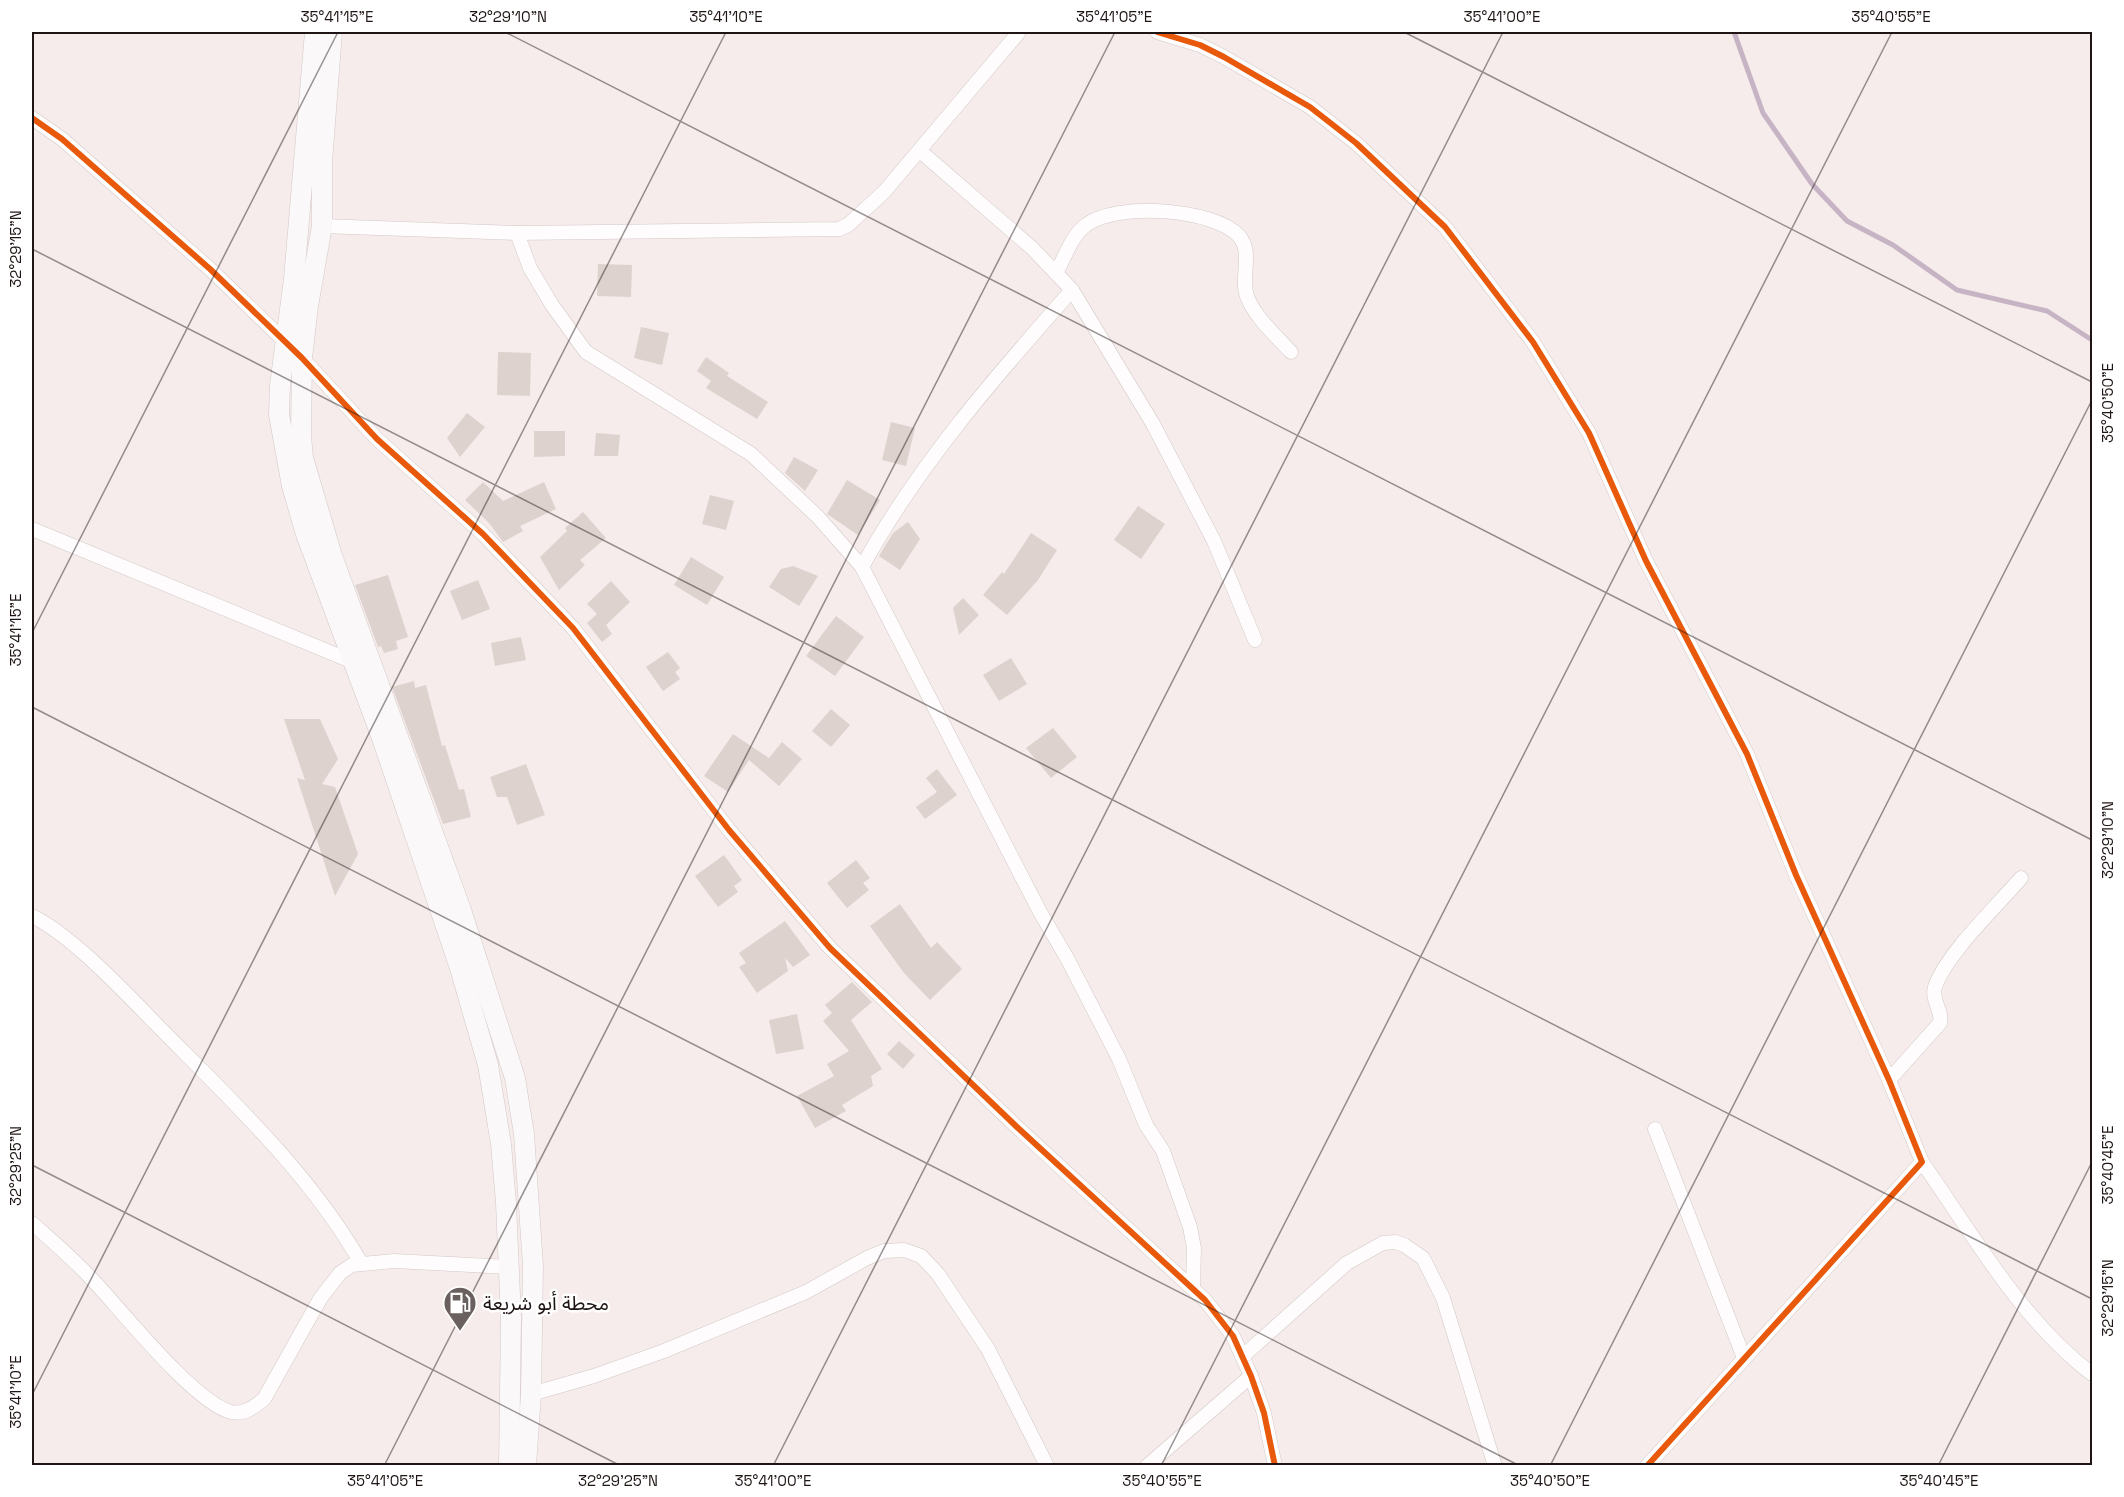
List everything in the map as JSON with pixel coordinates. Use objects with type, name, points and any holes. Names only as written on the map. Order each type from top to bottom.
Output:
[{"type":"main road","points":[[315,32],[280,386],[279,416],[292,486],[306,534],[356,663],[482,1039],[501,1144],[509,1267],[511,1394],[509,1466]]},
{"type":"main road","points":[[332,32],[322,162],[322,226],[308,306],[302,358],[301,436],[310,488],[461,910],[515,1078],[524,1134],[531,1221],[531,1394],[526,1466]]},
{"type":"street","points":[[322,226],[517,233],[839,229],[848,225],[884,192],[1019,32]]},
{"type":"street","points":[[1156,32],[1200,45],[1224,57],[1310,107],[1356,143],[1445,227],[1533,342],[1589,433],[1646,561],[1747,754],[1796,875],[1889,1080],[1922,1162],[2024,1309],[2092,1374]]},
{"type":"street","points":[[32,118],[62,139],[137,204],[302,358],[377,439],[483,534],[573,628],[729,830],[830,948],[1018,1128],[1193,1288],[1221,1319],[1242,1356],[1264,1413],[1275,1466]]},
{"type":"street","points":[[920,151],[1057,271],[1072,290],[1154,424],[1214,541],[1255,640]]},
{"type":"street","points":[[1057,271],[1075,237],[1085,225],[1103,216],[1124,211],[1151,211],[1217,223],[1239,236],[1244,244],[1244,284],[1247,298],[1258,315],[1291,352]]},
{"type":"street","points":[[517,233],[530,268],[552,305],[586,352],[751,454],[818,517],[862,567],[1040,912],[1119,1059],[1146,1125],[1163,1151],[1190,1227],[1194,1248],[1193,1288]]},
{"type":"street","points":[[862,567],[903,497],[992,381],[1072,290]]},
{"type":"street","points":[[32,529],[356,663]]},
{"type":"street","points":[[1889,1080],[1940,1023],[1941,1016],[1934,996],[1936,986],[1948,964],[2021,878]]},
{"type":"street","points":[[32,916],[47,925],[105,974],[258,1129],[325,1205],[362,1263]]},
{"type":"street","points":[[1656,1129],[1744,1358]]},
{"type":"street","points":[[1647,1466],[1922,1162]]},
{"type":"street","points":[[32,1223],[88,1275],[190,1385],[222,1408],[232,1412],[249,1410],[264,1399],[328,1288],[340,1273],[362,1263],[429,1261],[509,1267]]},
{"type":"street","points":[[1242,1356],[1347,1263],[1383,1243],[1395,1242],[1404,1245],[1423,1258],[1443,1298],[1495,1466]]},
{"type":"street","points":[[531,1394],[594,1376],[664,1351],[806,1292],[867,1258],[884,1251],[904,1250],[921,1256],[938,1274],[988,1349],[1047,1466]]},
{"type":"street","points":[[1147,1466],[1251,1376]]},
{"type":"building","points":[[598,264],[632,265],[631,297],[597,296]]},
{"type":"building","points":[[641,327],[669,333],[662,365],[634,358]]},
{"type":"building","points":[[498,352],[531,353],[530,396],[497,395]]},
{"type":"building","points":[[706,357],[729,373],[727,376],[768,402],[757,419],[706,388],[711,381],[697,371]]},
{"type":"building","points":[[467,413],[485,427],[460,457],[447,438]]},
{"type":"building","points":[[891,422],[915,428],[906,466],[882,460]]},
{"type":"building","points":[[534,431],[565,431],[565,456],[534,457]]},
{"type":"building","points":[[596,433],[620,435],[618,456],[594,456]]},
{"type":"building","points":[[794,457],[818,470],[805,491],[785,473]]},
{"type":"building","points":[[847,480],[880,500],[858,535],[827,514]]},
{"type":"building","points":[[483,482],[503,501],[544,482],[556,509],[520,526],[523,531],[503,542],[489,523],[465,500]]},
{"type":"building","points":[[710,495],[734,501],[726,530],[702,524]]},
{"type":"building","points":[[1138,506],[1165,524],[1141,559],[1114,540]]},
{"type":"building","points":[[583,512],[606,538],[580,560],[585,565],[559,590],[540,557],[567,531],[565,528]]},
{"type":"building","points":[[908,522],[920,539],[900,570],[879,556],[893,533]]},
{"type":"building","points":[[1031,533],[1057,550],[1038,580],[1007,615],[983,595],[1002,572],[1004,574]]},
{"type":"building","points":[[691,557],[724,577],[707,605],[674,585]]},
{"type":"building","points":[[793,566],[818,576],[799,606],[769,587],[781,569]]},
{"type":"building","points":[[388,575],[408,637],[396,641],[398,649],[384,653],[381,646],[378,647],[355,585]]},
{"type":"building","points":[[478,580],[490,609],[462,620],[450,591]]},
{"type":"building","points":[[611,581],[630,602],[606,625],[612,634],[602,642],[587,623],[597,614],[587,604]]},
{"type":"building","points":[[963,598],[979,615],[959,635],[953,608]]},
{"type":"building","points":[[836,616],[864,637],[835,676],[806,656]]},
{"type":"building","points":[[521,637],[526,660],[495,666],[491,643]]},
{"type":"building","points":[[668,652],[680,668],[675,672],[680,679],[663,691],[646,667]]},
{"type":"building","points":[[1011,658],[1027,684],[999,701],[983,675]]},
{"type":"building","points":[[414,681],[415,688],[426,685],[442,746],[445,745],[459,790],[464,789],[471,817],[443,824],[392,687]]},
{"type":"building","points":[[831,709],[850,725],[831,747],[812,731]]},
{"type":"building","points":[[284,719],[320,719],[338,759],[322,784],[335,787],[358,854],[335,896],[297,778],[305,780]]},
{"type":"building","points":[[1053,728],[1077,757],[1051,778],[1026,748]]},
{"type":"building","points":[[733,734],[769,758],[782,742],[802,759],[779,786],[749,760],[728,792],[704,776]]},
{"type":"building","points":[[526,764],[545,815],[517,825],[507,797],[497,797],[490,777]]},
{"type":"building","points":[[937,769],[957,795],[925,819],[916,807],[937,792],[926,778]]},
{"type":"building","points":[[724,855],[742,880],[734,886],[738,892],[718,907],[695,876]]},
{"type":"building","points":[[856,860],[870,878],[863,883],[869,890],[847,908],[827,883]]},
{"type":"building","points":[[900,904],[931,948],[937,942],[962,969],[930,1000],[904,973],[870,926]]},
{"type":"building","points":[[785,921],[810,955],[793,967],[785,958],[788,971],[757,993],[739,967],[746,963],[739,953]]},
{"type":"building","points":[[852,982],[872,1002],[851,1020],[882,1069],[871,1076],[873,1086],[842,1105],[846,1111],[815,1128],[797,1096],[834,1076],[827,1064],[849,1051],[823,1021],[832,1013],[825,1005]]},
{"type":"building","points":[[797,1014],[804,1049],[776,1054],[769,1020]]},
{"type":"building","points":[[899,1041],[915,1055],[903,1069],[887,1054]]},
{"type":"waterway","points":[[1734,32],[1763,113],[1812,184],[1847,221],[1893,245],[1957,290],[2047,311],[2092,340]]},
{"type":"cycle path","points":[[1157,32],[1200,45],[1224,57],[1310,107],[1356,143],[1445,227],[1533,342],[1589,433],[1646,561],[1747,754],[1796,875],[1889,1080],[1922,1162],[1647,1466]]},
{"type":"cycle path","points":[[32,118],[62,139],[210,269],[302,358],[377,439],[483,534],[573,628],[729,830],[830,948],[1018,1128],[1205,1300],[1233,1336],[1251,1376],[1264,1413],[1275,1466]]},
{"type":"place","name":"محطة أبو شريعة","points":[[460,1332]]}]
